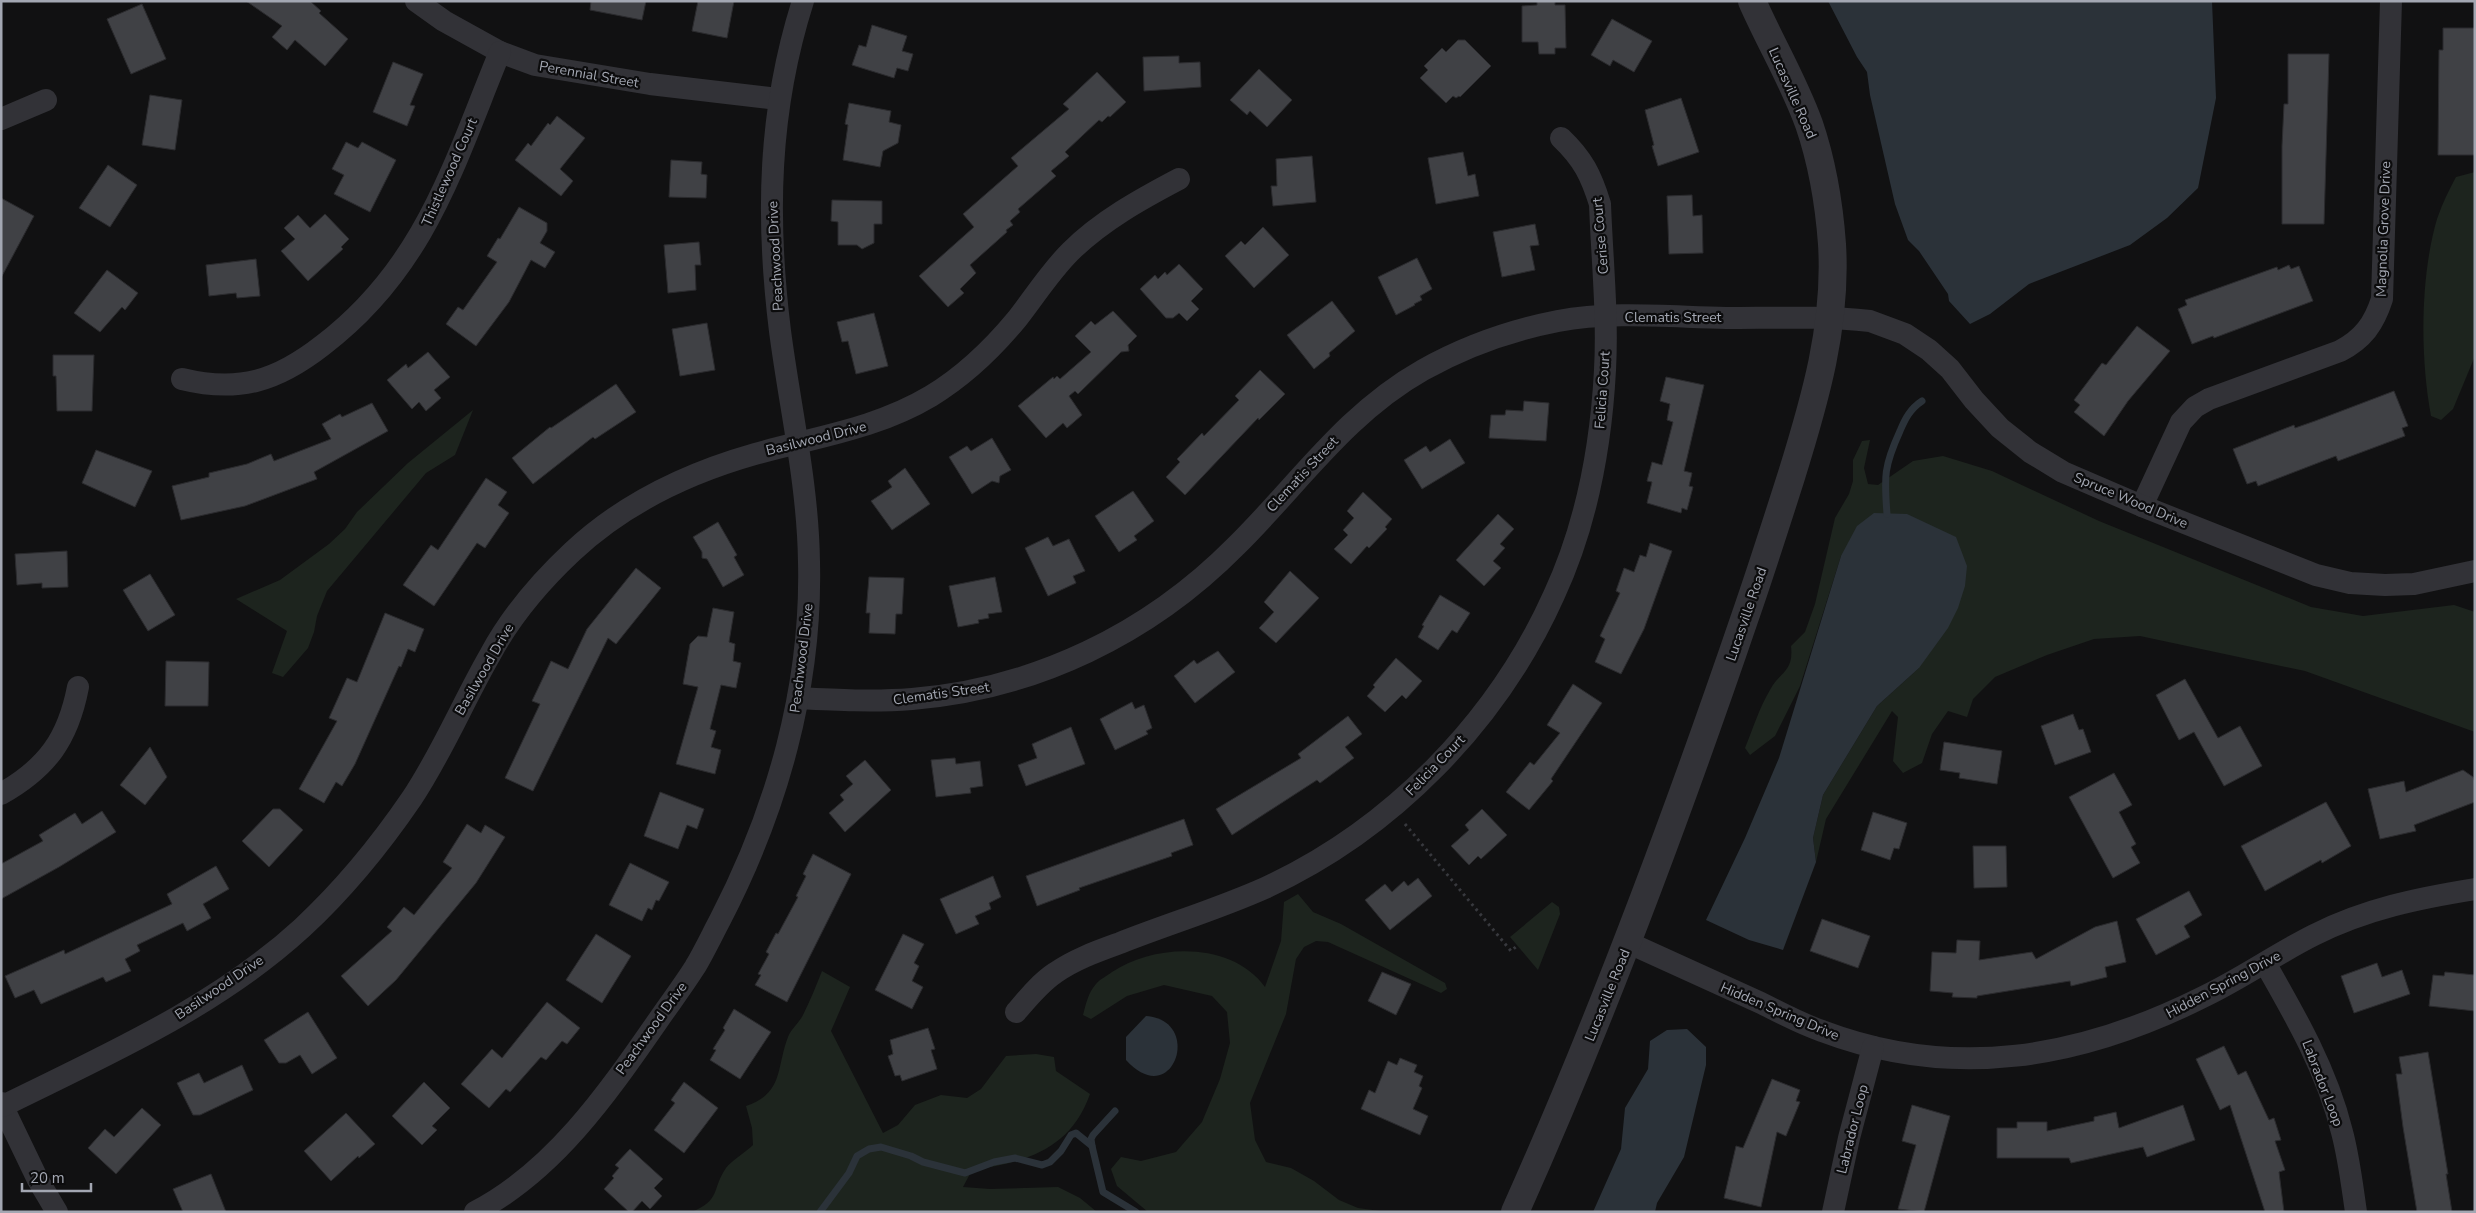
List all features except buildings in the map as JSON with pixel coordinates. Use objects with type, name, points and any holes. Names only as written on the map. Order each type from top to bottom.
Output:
[{"type":"street","name":"Perennial Street","points":[[416,1],[444,22],[500,52],[535,65],[578,73],[778,99]]},
{"type":"street","name":"Peachwood Drive","points":[[475,1212],[522,1183],[552,1157],[637,1050],[696,965],[737,886],[766,819],[786,755],[798,698],[808,624],[810,562],[805,499],[780,329],[774,255],[772,197],[778,99],[803,1]]},
{"type":"street","name":"Lucasville Road","points":[[1515,1212],[1564,1102],[1629,943],[1687,788],[1770,544],[1813,408],[1832,318],[1832,246],[1827,197],[1817,149],[1808,121],[1752,1]]},
{"type":"street","name":"Magnolia Grove Drive","points":[[2142,506],[2180,422],[2196,408],[2210,399],[2347,347],[2368,331],[2376,318],[2382,299],[2391,1]]},
{"type":"street","name":"Thistlewood Court","points":[[182,379],[204,385],[226,386],[251,383],[276,374],[314,352],[348,326],[378,295],[411,251],[438,203],[500,52]]},
{"type":"street","points":[[1,119],[46,100]]},
{"type":"street","name":"Cerise Court","points":[[1561,138],[1578,154],[1592,178],[1600,204],[1605,316]]},
{"type":"street","name":"Basilwood Drive","points":[[2,1105],[146,1034],[193,1008],[248,970],[300,929],[345,884],[385,836],[428,773],[492,651],[512,620],[540,583],[573,550],[602,527],[635,505],[678,482],[724,464],[797,443],[844,433],[888,418],[930,397],[953,382],[993,346],[1071,250],[1138,200],[1179,179]]},
{"type":"street","name":"Clematis Street","points":[[798,698],[855,701],[913,699],[970,692],[1025,678],[1058,666],[1114,639],[1166,607],[1203,578],[1237,546],[1332,440],[1385,396],[1422,370],[1464,350],[1515,331],[1560,321],[1605,316],[1832,318]]},
{"type":"street","name":"Felicia Court","points":[[1016,1012],[1032,993],[1054,973],[1083,957],[1246,897],[1295,875],[1349,842],[1392,809],[1430,773],[1470,728],[1507,679],[1539,626],[1556,593],[1577,535],[1592,478],[1605,369],[1605,316]]},
{"type":"street","name":"Spruce Wood Drive","points":[[1832,318],[1870,321],[1905,334],[1930,350],[1950,369],[1974,400],[2000,428],[2030,452],[2063,472],[2142,506],[2316,575],[2350,583],[2385,585],[2414,584],[2475,571]]},
{"type":"street","points":[[1,794],[28,778],[50,755],[62,738],[73,713],[78,687]]},
{"type":"street","name":"Hidden Spring Drive","points":[[1629,943],[1822,1031],[1873,1047],[1916,1055],[1964,1059],[2003,1058],[2056,1051],[2108,1038],[2158,1019],[2206,996],[2316,934],[2398,903],[2475,889]]},
{"type":"street","name":"Labrador Loop","points":[[2265,962],[2313,1050],[2332,1098],[2343,1134],[2356,1212]]},
{"type":"street","name":"Labrador Loop","points":[[1833,1212],[1849,1138],[1873,1047]]},
{"type":"street","points":[[2,1105],[38,1180],[57,1212]]},
{"type":"path","points":[[1392,809],[1511,951],[1518,945]]},
{"type":"shaded area","points":[[1828,1],[2212,1],[2216,98],[2198,188],[2167,218],[2130,245],[2029,284],[1990,314],[1970,324],[1949,301],[1948,294],[1919,251],[1908,240],[1895,204],[1870,95],[1867,72],[1857,57]]},
{"type":"shaded area","points":[[2475,172],[2475,356],[2453,409],[2441,420],[2431,416],[2427,393],[2424,317],[2427,266],[2437,219],[2456,177]]},
{"type":"shaded area","points":[[473,410],[455,455],[426,473],[327,591],[317,616],[308,648],[283,677],[272,673],[287,631],[236,599],[280,580],[329,544],[345,529],[357,512],[408,463]]},
{"type":"shaded area","points":[[1870,440],[1864,468],[1868,484],[1878,485],[1913,461],[1943,456],[1992,471],[2099,521],[2311,607],[2363,616],[2454,605],[2475,612],[2475,732],[2305,671],[2140,636],[2094,639],[2047,655],[1995,677],[1973,699],[1967,717],[1948,711],[1932,734],[1922,763],[1903,773],[1893,761],[1898,717],[1892,711],[1826,819],[1816,862],[1813,838],[1823,795],[1877,706],[1919,668],[1841,556],[1800,686],[1775,736],[1750,755],[1745,748],[1766,697],[1788,666],[1791,646],[1805,632],[1815,604],[1835,518],[1849,494],[1853,481],[1853,460],[1862,441]]},
{"type":"shaded area","points":[[1874,513],[1907,514],[1956,537],[1967,566],[1965,586],[1958,608],[1948,628],[1919,668],[1877,706],[1823,795],[1813,838],[1816,862],[1783,950],[1749,940],[1706,920],[1745,838],[1779,758],[1841,556],[1857,526]]},
{"type":"shaded area","points":[[1298,894],[1313,912],[1341,924],[1445,983],[1447,989],[1441,993],[1328,942],[1316,941],[1304,947],[1296,959],[1286,1014],[1250,1103],[1255,1140],[1266,1162],[1291,1168],[1314,1181],[1339,1200],[1358,1208],[1387,1212],[1148,1212],[1117,1186],[1111,1169],[1121,1157],[1141,1161],[1176,1152],[1202,1122],[1220,1079],[1230,1043],[1227,1012],[1212,996],[1164,985],[1127,996],[1091,1019],[1083,1015],[1089,995],[1099,981],[1130,962],[1171,952],[1192,951],[1213,954],[1233,961],[1251,972],[1265,987],[1281,941],[1284,902]]},
{"type":"shaded area","points":[[1552,902],[1559,907],[1560,914],[1538,970],[1510,937]]},
{"type":"shaded area","points":[[822,971],[850,987],[831,1031],[883,1133],[898,1125],[915,1105],[941,1095],[967,1098],[981,1089],[1006,1056],[1036,1054],[1054,1057],[1056,1071],[1090,1094],[1071,1128],[1058,1141],[1028,1157],[1010,1163],[972,1170],[963,1187],[990,1189],[1058,1187],[1080,1198],[1097,1212],[691,1212],[701,1208],[712,1199],[726,1168],[753,1145],[752,1128],[746,1106],[758,1101],[773,1087],[788,1037],[803,1015]]},
{"type":"shaded area","points":[[1146,1016],[1164,1021],[1174,1032],[1178,1045],[1175,1059],[1168,1070],[1157,1076],[1143,1073],[1126,1060],[1126,1037]]},
{"type":"shaded area","points":[[1687,1029],[1706,1047],[1706,1065],[1684,1157],[1657,1203],[1655,1212],[1593,1212],[1621,1149],[1625,1108],[1648,1069],[1650,1041],[1667,1030]]},
{"type":"waterway","points":[[1887,514],[1886,471],[1891,453],[1906,418],[1914,407],[1922,401]]},
{"type":"waterway","points":[[1092,1146],[1091,1139],[1093,1135],[1115,1111]]},
{"type":"waterway","points":[[820,1212],[849,1173],[857,1156],[869,1149],[881,1147],[911,1156],[923,1162],[965,1173],[994,1162],[1015,1158],[1042,1165],[1050,1162],[1061,1151],[1071,1135],[1076,1133],[1092,1146],[1103,1192],[1136,1212]]}]
